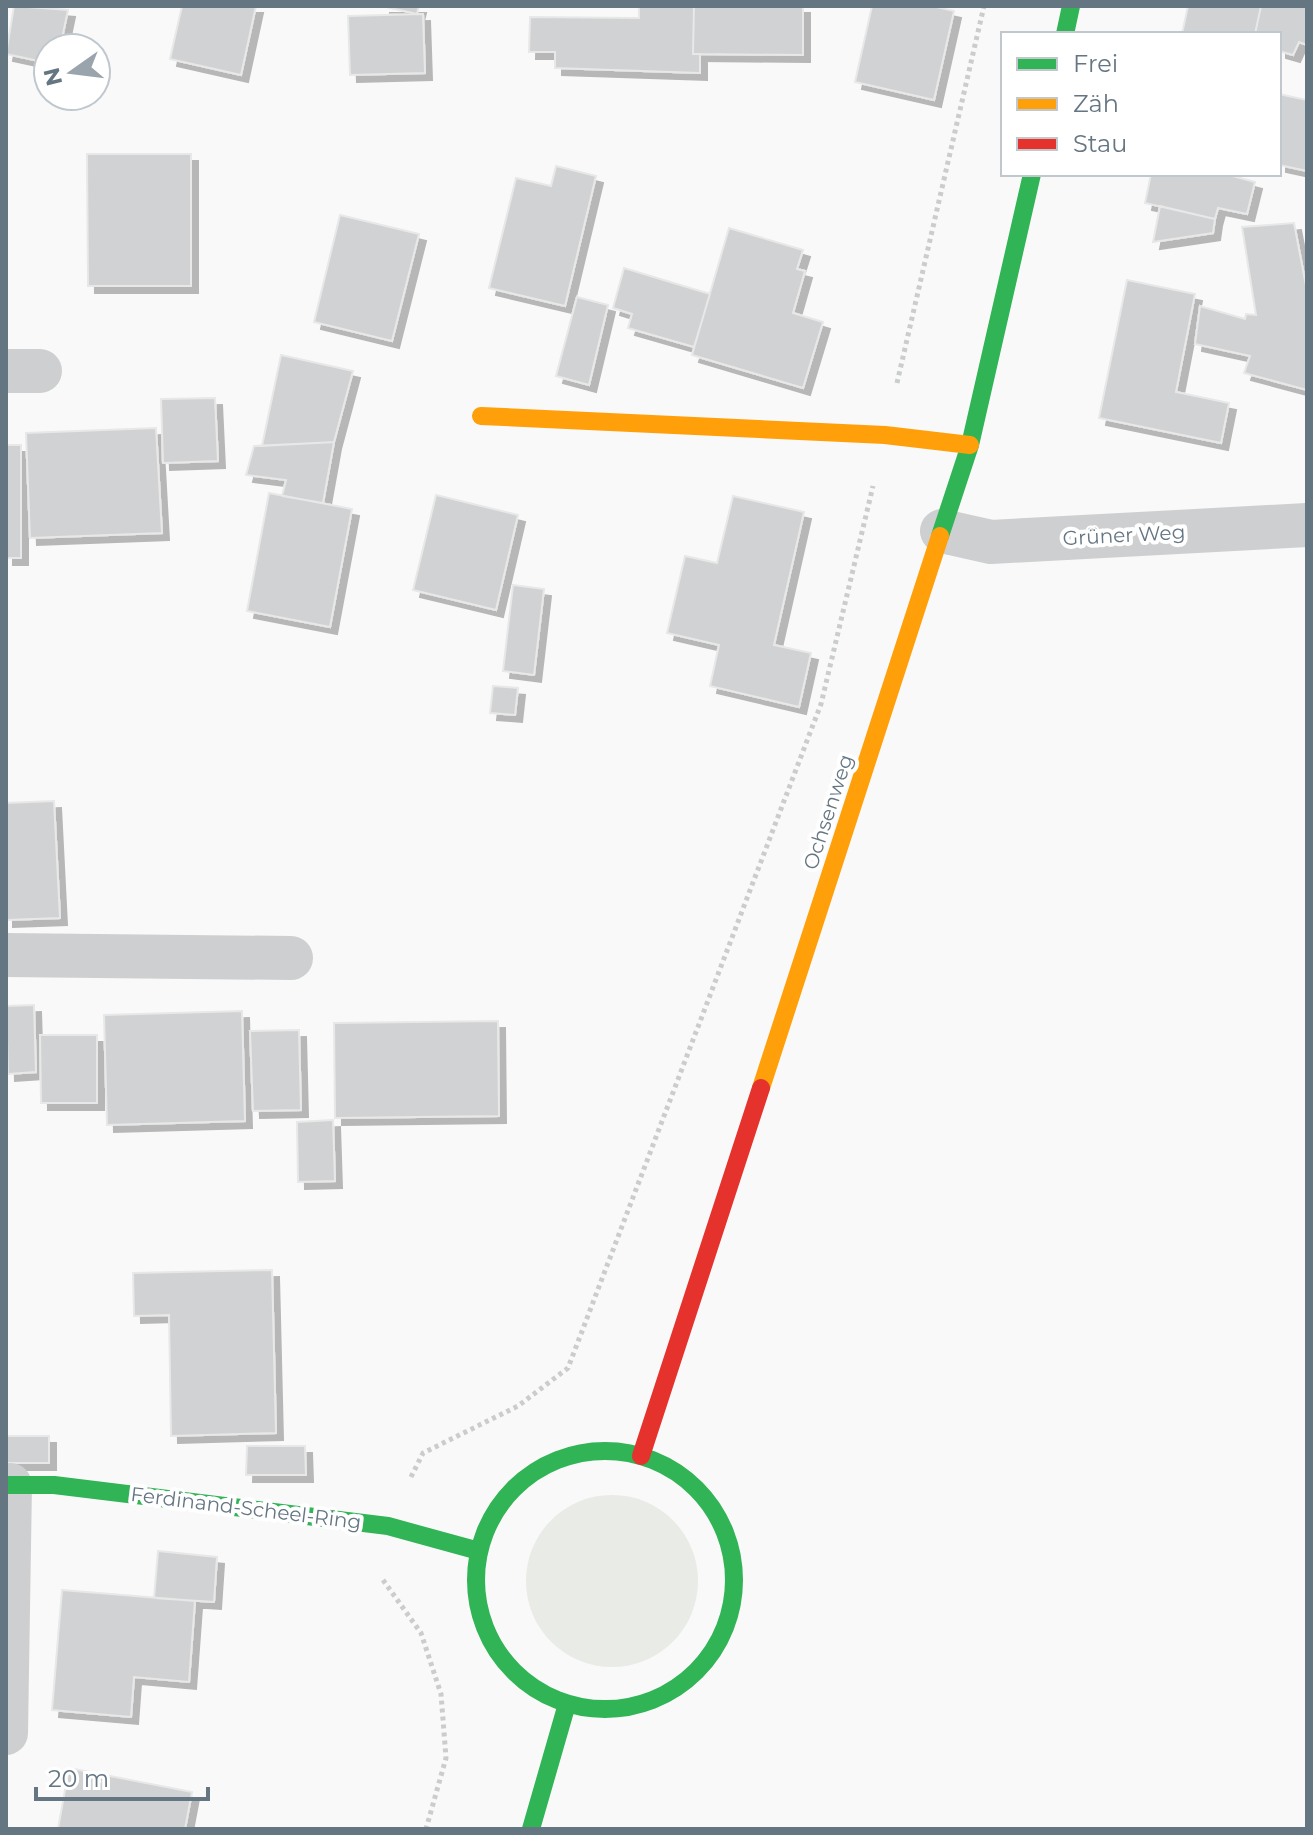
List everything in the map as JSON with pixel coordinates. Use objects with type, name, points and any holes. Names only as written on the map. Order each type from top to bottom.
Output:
[{"type":"main road","points":[[1065,32],[1071,6]]},
{"type":"main road","name":"Ochsenweg","points":[[641,1456],[970,445],[1032,176]]},
{"type":"main road","points":[[481,416],[885,435],[970,445]]},
{"type":"main road","points":[[593,1451],[641,1456],[670,1468],[696,1489],[717,1514],[729,1545],[734,1576],[732,1607],[720,1637],[703,1664],[671,1691],[640,1705],[619,1709],[567,1704],[549,1697],[517,1675],[486,1632],[476,1577],[479,1551],[492,1517],[506,1497],[544,1466],[593,1451]]},
{"type":"main road","name":"Ferdinand-Scheel-Ring","points":[[8,1485],[54,1485],[388,1526],[479,1551]]},
{"type":"main road","points":[[531,1829],[567,1704]]},
{"type":"street","name":"Grüner Weg","points":[[942,531],[991,542],[1307,525]]},
{"type":"street","points":[[6,955],[291,958]]},
{"type":"street","name":"Ferdinand-Scheel-Ring","points":[[6,1733],[9,1712],[8,1485]]},
{"type":"path","points":[[426,1829],[446,1758],[441,1694],[421,1633],[381,1577],[388,1526],[423,1453],[518,1406],[568,1368],[821,704],[984,6]]},
{"type":"shaded area","points":[[612,1495],[645,1501],[673,1520],[692,1548],[698,1581],[692,1614],[673,1642],[645,1661],[612,1667],[579,1661],[551,1642],[532,1614],[526,1581],[532,1548],[551,1520],[579,1501]]},
{"type":"building","points":[[14,6],[68,10],[63,32],[32,32],[32,60],[6,54]]},
{"type":"building","points":[[182,6],[256,6],[241,75],[170,59]]},
{"type":"building","points":[[382,6],[419,6],[417,14]]},
{"type":"building","points":[[639,6],[694,6],[693,54],[700,54],[700,73],[555,68],[555,52],[529,52],[530,17],[639,18]]},
{"type":"building","points":[[694,6],[803,6],[803,55],[693,54]]},
{"type":"building","points":[[872,6],[932,6],[954,11],[934,100],[855,82]]},
{"type":"building","points":[[1188,6],[1261,6],[1255,32],[1182,32]]},
{"type":"building","points":[[1261,6],[1307,6],[1307,45],[1299,42],[1293,55],[1281,52],[1281,32],[1255,32]]},
{"type":"building","points":[[423,14],[425,73],[350,75],[348,16]]},
{"type":"building","points":[[1281,94],[1307,100],[1307,171],[1281,165]]},
{"type":"building","points":[[87,154],[191,154],[191,286],[88,286]]},
{"type":"building","points":[[556,166],[596,176],[565,306],[489,288],[516,178],[551,186]]},
{"type":"building","points":[[1151,176],[1232,176],[1255,182],[1247,214],[1218,208],[1215,219],[1145,203]]},
{"type":"building","points":[[1160,206],[1215,219],[1213,233],[1153,242]]},
{"type":"building","points":[[340,215],[419,234],[392,341],[314,322]]},
{"type":"building","points":[[1294,223],[1307,291],[1307,390],[1244,373],[1250,356],[1195,344],[1200,306],[1245,319],[1246,314],[1256,315],[1242,227]]},
{"type":"building","points":[[729,228],[803,250],[797,269],[805,271],[793,313],[823,322],[803,388],[692,355]]},
{"type":"building","points":[[624,268],[710,294],[694,347],[628,328],[632,314],[613,308]]},
{"type":"building","points":[[1127,280],[1195,294],[1176,392],[1229,403],[1221,443],[1099,418]]},
{"type":"building","points":[[577,297],[608,305],[589,385],[556,376]]},
{"type":"building","points":[[281,355],[353,371],[334,442],[262,446]]},
{"type":"building","points":[[215,398],[218,461],[163,463],[161,399]]},
{"type":"building","points":[[156,428],[162,533],[30,538],[26,433]]},
{"type":"building","points":[[334,442],[323,503],[282,496],[286,480],[246,475],[254,446]]},
{"type":"building","points":[[6,445],[21,445],[21,558],[6,558]]},
{"type":"building","points":[[269,493],[352,509],[330,627],[247,611]]},
{"type":"building","points":[[436,495],[518,515],[496,610],[413,590]]},
{"type":"building","points":[[733,496],[804,512],[774,645],[811,653],[799,707],[710,686],[719,645],[667,633],[685,556],[717,563]]},
{"type":"building","points":[[513,585],[544,589],[534,675],[503,671]]},
{"type":"building","points":[[493,686],[518,688],[515,715],[490,713]]},
{"type":"building","points":[[54,801],[60,918],[6,920],[6,803]]},
{"type":"building","points":[[34,1005],[36,1072],[8,1074],[6,1006]]},
{"type":"building","points":[[242,1011],[245,1121],[107,1125],[104,1015]]},
{"type":"building","points":[[498,1021],[499,1116],[335,1118],[334,1023]]},
{"type":"building","points":[[299,1030],[301,1110],[253,1111],[250,1031]]},
{"type":"building","points":[[40,1035],[97,1035],[97,1103],[41,1103]]},
{"type":"building","points":[[333,1120],[335,1181],[298,1182],[297,1122]]},
{"type":"building","points":[[272,1270],[276,1433],[171,1436],[169,1315],[134,1316],[133,1273]]},
{"type":"building","points":[[6,1436],[49,1436],[49,1463],[6,1463]]},
{"type":"building","points":[[247,1446],[305,1446],[306,1475],[246,1475]]},
{"type":"building","points":[[158,1551],[217,1557],[214,1602],[154,1598]]},
{"type":"building","points":[[62,1590],[195,1601],[189,1682],[134,1677],[131,1717],[52,1710]]},
{"type":"building","points":[[69,1768],[192,1792],[185,1829],[58,1829]]},
{"type":"traffic: fast","points":[[1065,32],[1071,6]]},
{"type":"traffic: fast","points":[[940,536],[970,445],[1032,176]]},
{"type":"traffic: fast","points":[[605,1451],[630,1454],[666,1466],[687,1480],[705,1498],[724,1531],[734,1580],[731,1605],[719,1641],[705,1662],[687,1680],[654,1699],[605,1709],[580,1706],[544,1694],[523,1680],[505,1662],[486,1629],[476,1580],[479,1555],[491,1519],[505,1498],[523,1480],[556,1461],[605,1451]]},
{"type":"traffic: fast","points":[[6,1485],[54,1485],[388,1526],[479,1551]]},
{"type":"traffic: fast","points":[[531,1829],[567,1704]]},
{"type":"traffic: slow","points":[[481,416],[885,435],[970,445]]},
{"type":"traffic: slow","points":[[761,1088],[940,536]]},
{"type":"traffic: jam","points":[[641,1456],[761,1088]]}]
